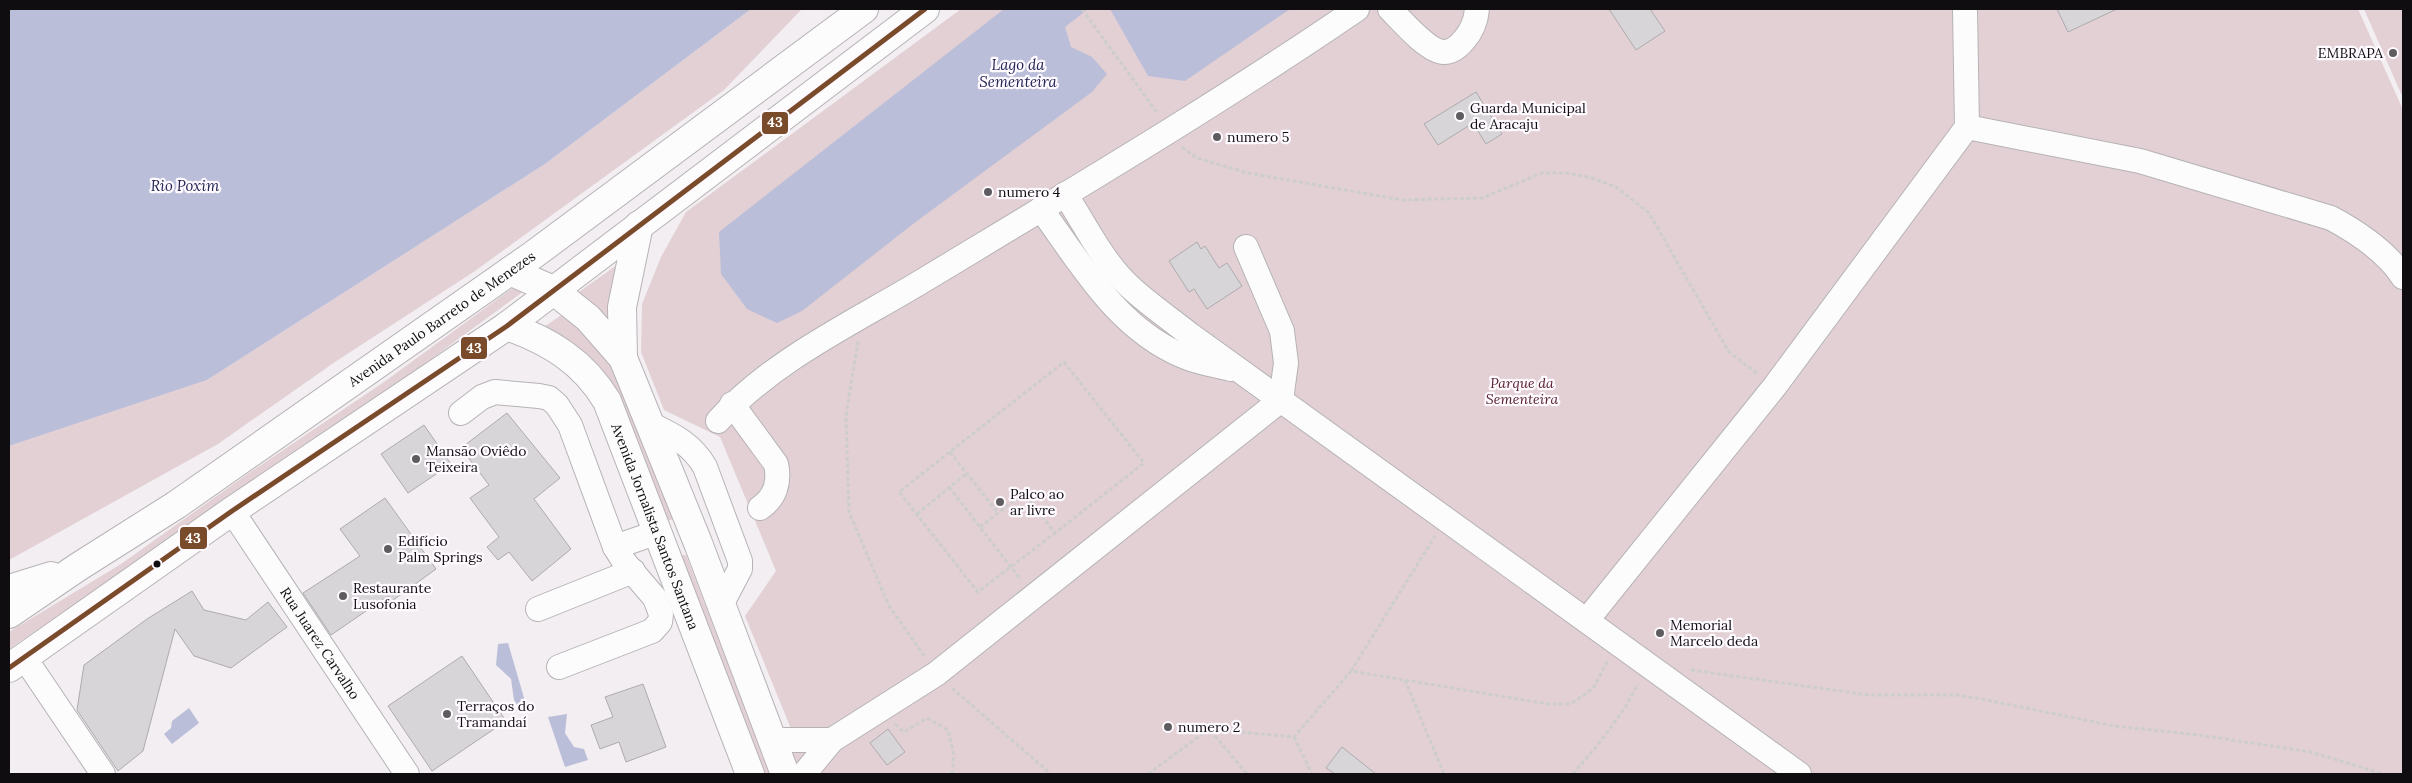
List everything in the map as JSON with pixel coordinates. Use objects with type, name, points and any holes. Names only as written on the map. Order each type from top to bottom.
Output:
[{"type":"main road","name":"Avenida Paulo Barreto de Menezes","points":[[9,614],[78,567],[184,500],[510,271],[864,9]]},
{"type":"main road","points":[[16,663],[232,511],[507,326],[925,9]]},
{"type":"main road","points":[[623,358],[622,307],[639,225]]},
{"type":"main road","points":[[510,271],[553,290],[588,318],[623,358],[698,543],[785,774]]},
{"type":"main road","name":"Avenida Jornalista Santos Santana","points":[[507,326],[537,336],[569,356],[596,384],[615,418],[750,774]]},
{"type":"main road","points":[[658,532],[673,525],[678,526],[698,543]]},
{"type":"main road","points":[[9,589],[78,567]]},
{"type":"street","points":[[760,508],[769,502],[774,495],[778,473],[776,464],[725,413],[795,357],[1169,130],[1357,9]]},
{"type":"street","points":[[1390,9],[1409,29],[1438,51],[1446,52],[1454,50],[1471,30],[1476,19],[1477,9]]},
{"type":"street","points":[[1587,620],[1775,386],[1967,127],[1965,9]]},
{"type":"street","points":[[1967,127],[2140,161],[2331,218],[2351,229],[2396,265],[2403,277]]},
{"type":"street","points":[[1065,194],[1112,267],[1128,285],[1189,334],[1648,663],[1799,774]]},
{"type":"street","points":[[1040,209],[1105,297],[1130,323],[1152,339],[1182,356],[1242,371]]},
{"type":"street","points":[[804,774],[832,740],[936,674],[1281,400],[1286,363],[1282,332],[1246,246]]},
{"type":"street","points":[[461,413],[482,397],[495,392],[549,398],[557,405],[570,425],[615,547],[625,563],[655,598],[661,614],[660,622],[652,631],[559,667]]},
{"type":"street","points":[[650,424],[688,444],[698,454],[704,467],[740,561],[740,570],[721,605]]},
{"type":"street","name":"Rua Juarez Carvalho","points":[[232,511],[407,774]]},
{"type":"street","points":[[615,547],[658,532]]},
{"type":"street","points":[[538,609],[633,571]]},
{"type":"street","points":[[16,663],[103,774]]},
{"type":"street","points":[[772,740],[832,740]]},
{"type":"path","points":[[1082,9],[1176,141],[1197,158],[1248,173],[1402,200],[1482,198],[1542,173],[1566,173],[1616,187],[1650,213],[1729,352],[1775,386]]},
{"type":"path","points":[[861,318],[846,416],[849,512],[890,606],[936,674],[1052,774]]},
{"type":"path","points":[[1064,362],[1144,463],[978,592],[899,492],[950,452],[1064,362]]},
{"type":"path","points":[[950,452],[998,513]]},
{"type":"path","points":[[917,514],[966,474]]},
{"type":"path","points":[[949,487],[1034,596]]},
{"type":"path","points":[[980,527],[1024,492],[1055,533]]},
{"type":"path","points":[[1294,737],[1351,671],[1446,518]]},
{"type":"path","points":[[1351,671],[1548,704],[1570,704],[1594,687],[1617,642]]},
{"type":"path","points":[[1573,774],[1628,704],[1648,663]]},
{"type":"path","points":[[1687,669],[1869,694],[1956,695],[2114,726],[2199,735],[2311,752],[2383,774]]},
{"type":"path","points":[[1405,680],[1444,774]]},
{"type":"path","points":[[879,710],[904,732],[927,718],[948,730],[954,755],[952,774]]},
{"type":"path","points":[[1148,774],[1209,729],[1294,737]]},
{"type":"path","points":[[1209,729],[1247,774]]},
{"type":"path","points":[[1294,737],[1312,774]]},
{"type":"green space","points":[[751,9],[802,9],[724,90],[475,271],[335,362],[218,444],[9,560],[9,446],[207,380],[545,164]]},
{"type":"green space","name":"Parque da Sementeira","points":[[961,9],[2358,9],[2403,110],[2403,774],[794,773],[783,746],[798,746],[745,616],[776,571],[720,437],[664,410],[641,352],[642,304],[661,257],[686,212]]},
{"type":"green space","name":"EMBRAPA","points":[[2364,9],[2403,9],[2403,98]]},
{"type":"green space","points":[[627,258],[614,335],[576,294]]},
{"type":"green space","points":[[514,287],[528,288],[390,389],[9,649],[9,632],[121,564],[249,473],[384,382]]},
{"type":"green space","points":[[563,314],[597,344],[620,381],[631,404],[673,519],[662,523],[623,417],[541,329]]},
{"type":"green space","points":[[677,555],[686,555],[770,774],[759,774]]},
{"type":"water","name":"Rio Poxim","points":[[9,9],[751,9],[545,164],[207,380],[9,446]]},
{"type":"water","name":"Lago da Sementeira","points":[[1004,9],[1088,9],[1065,27],[1071,47],[1092,57],[1107,74],[1092,92],[913,224],[802,311],[777,323],[747,309],[721,274],[719,232]]},
{"type":"water","points":[[1110,9],[1290,9],[1185,81],[1148,76]]},
{"type":"water","points":[[508,643],[527,708],[521,711],[514,700],[511,679],[496,665],[498,644]]},
{"type":"water","points":[[189,708],[199,723],[172,744],[164,734],[171,728],[172,721]]},
{"type":"water","points":[[567,714],[565,733],[574,747],[584,749],[588,760],[565,767],[548,717]]},
{"type":"building","points":[[1609,9],[1650,9],[1665,31],[1636,50]]},
{"type":"building","points":[[2057,9],[2117,9],[2068,32]]},
{"type":"building","points":[[1476,92],[1502,134],[1486,144],[1473,123],[1438,145],[1424,124]]},
{"type":"building","points":[[1197,242],[1201,249],[1205,246],[1219,268],[1227,263],[1242,286],[1207,309],[1194,289],[1189,292],[1169,261]]},
{"type":"building","points":[[507,413],[560,478],[534,499],[571,549],[532,581],[509,552],[498,560],[487,547],[499,537],[470,498],[489,485],[461,448]]},
{"type":"building","name":"Mansão Oviêdo Teixeira","points":[[424,425],[451,464],[408,493],[381,454]]},
{"type":"building","points":[[385,498],[436,569],[392,601],[388,596],[331,635],[303,593],[360,556],[340,529]]},
{"type":"building","points":[[192,591],[204,610],[246,620],[268,602],[287,627],[231,668],[194,656],[175,629],[143,751],[118,771],[77,710],[84,665],[147,619]]},
{"type":"building","name":"Terraços do Tramandaí","points":[[462,656],[506,721],[432,771],[388,706]]},
{"type":"building","points":[[643,684],[666,747],[626,762],[619,742],[600,749],[591,725],[613,717],[605,697]]},
{"type":"building","points":[[888,729],[905,752],[887,765],[870,743]]},
{"type":"building","points":[[1342,747],[1376,774],[1335,774],[1326,768]]},
{"type":"transit line","name":"43","points":[[9,668],[232,511],[507,326],[925,9]]},
{"type":"place","name":"EMBRAPA","points":[[2393,53]]},
{"type":"place","name":"Guarda Municipal de Aracaju","points":[[1460,116]]},
{"type":"place","name":"numero 5","points":[[1217,137]]},
{"type":"place","name":"numero 4","points":[[988,192]]},
{"type":"place","name":"Mansão Oviêdo Teixeira","points":[[416,459]]},
{"type":"place","name":"Palco ao ar livre","points":[[1000,502]]},
{"type":"place","name":"Edifício Palm Springs","points":[[388,549]]},
{"type":"place","name":"Restaurante Lusofonia","points":[[343,596]]},
{"type":"place","name":"Memorial Marcelo deda","points":[[1660,633]]},
{"type":"place","name":"Terraços do Tramandaí","points":[[447,714]]},
{"type":"place","name":"numero 2","points":[[1168,727]]}]
